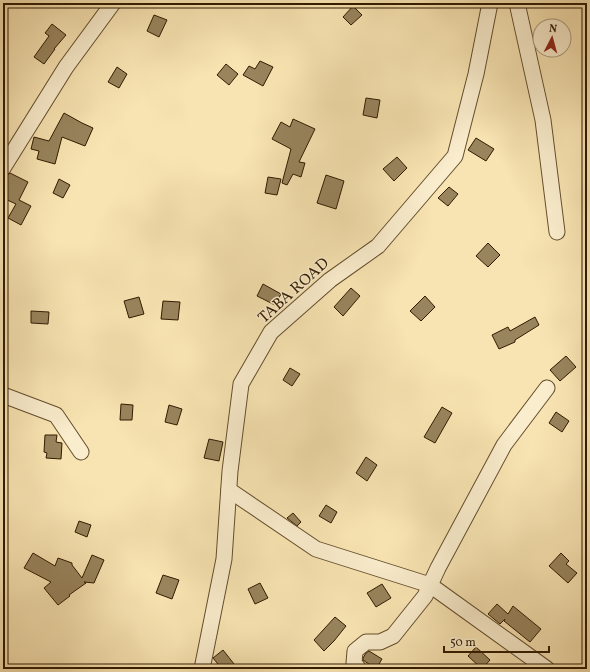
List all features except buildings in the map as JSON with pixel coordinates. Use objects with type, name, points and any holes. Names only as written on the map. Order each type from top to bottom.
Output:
[{"type":"street","points":[[3,168],[66,67],[113,3]]},
{"type":"street","name":"TABA ROAD","points":[[202,669],[224,559],[230,471],[241,384],[271,332],[330,280],[378,246],[455,156],[476,74],[490,3]]},
{"type":"street","points":[[517,3],[543,120],[557,232]]},
{"type":"street","points":[[358,669],[354,663],[355,651],[366,642],[380,642],[392,636],[425,596],[438,568],[504,445],[547,388]]},
{"type":"street","points":[[3,395],[56,415],[81,452]]},
{"type":"street","points":[[229,490],[316,549],[430,585],[547,669]]}]
